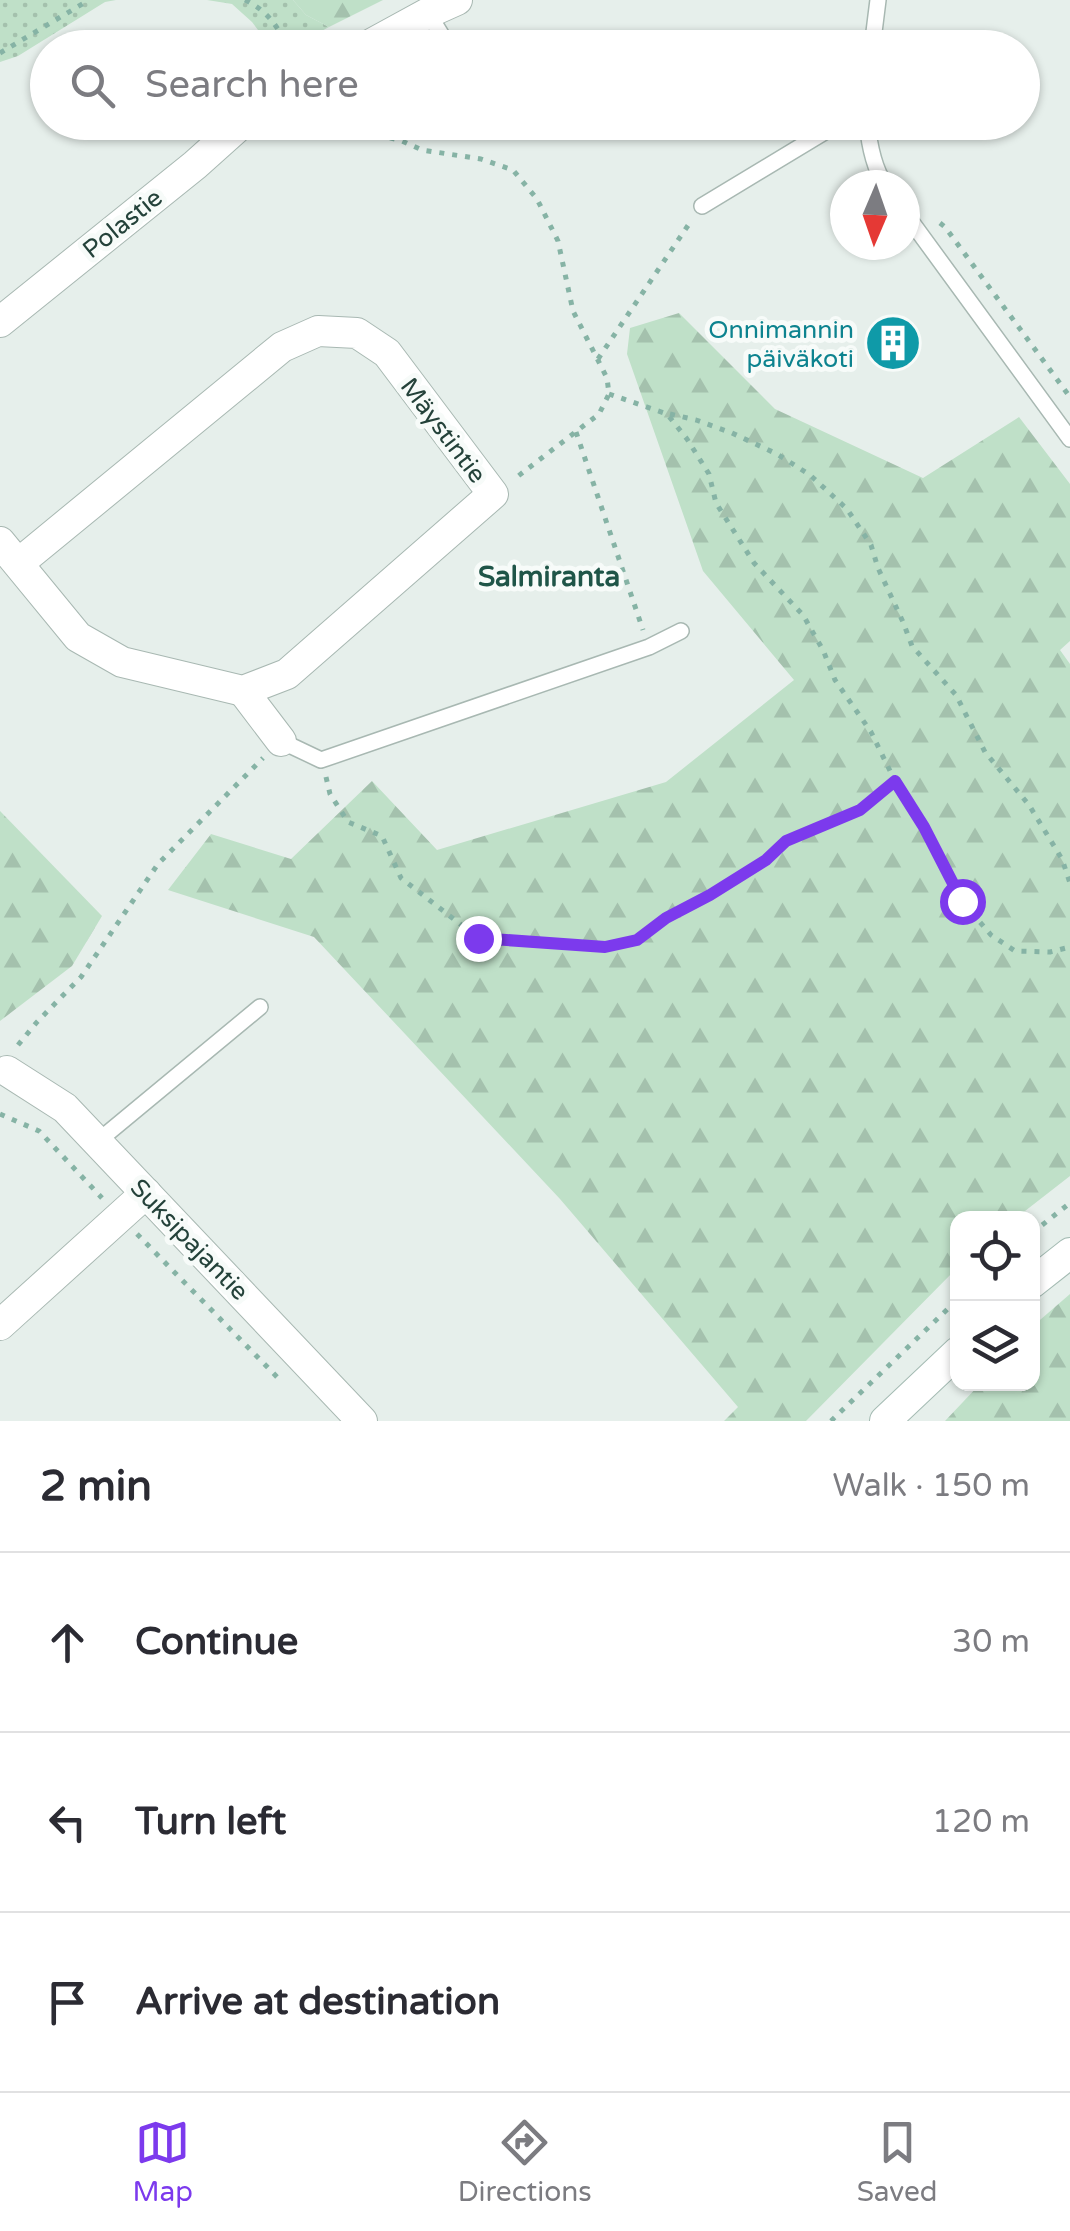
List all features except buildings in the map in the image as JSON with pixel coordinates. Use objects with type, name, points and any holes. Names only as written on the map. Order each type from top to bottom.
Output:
[{"type":"street","points":[[397,30],[458,0]]},
{"type":"street","name":"Polastie","points":[[0,322],[223,140]]},
{"type":"street","name":"Mäystintie","points":[[318,331],[357,332],[387,353],[493,494],[287,674],[243,691],[122,662],[78,637],[9,552],[282,346],[318,331]]},
{"type":"street","points":[[243,691],[281,741]]},
{"type":"street","name":"Suksipajantie","points":[[3,1072],[65,1108],[362,1421]]},
{"type":"street","points":[[0,1325],[146,1194]]},
{"type":"street","points":[[1040,1277],[1070,1253]]},
{"type":"street","points":[[885,1421],[950,1360]]},
{"type":"lane","points":[[874,30],[878,0]]},
{"type":"lane","points":[[428,13],[438,30]]},
{"type":"lane","points":[[702,206],[811,140]]},
{"type":"lane","points":[[869,140],[877,170]]},
{"type":"lane","points":[[920,233],[1070,438]]},
{"type":"lane","points":[[281,741],[322,760],[649,647],[680,631]]},
{"type":"lane","points":[[97,1142],[260,1007]]},
{"type":"path","points":[[39,30],[89,0]]},
{"type":"path","points":[[245,0],[274,20],[279,30]]},
{"type":"path","points":[[0,53],[30,35]]},
{"type":"path","points":[[398,140],[422,150],[481,159],[514,170],[538,200],[558,241],[573,310],[607,378],[609,394],[599,414],[493,494]]},
{"type":"path","points":[[598,358],[702,206]]},
{"type":"path","points":[[609,394],[714,426],[777,454],[810,476],[847,509],[871,545],[912,646],[956,694],[985,752],[1029,805],[1062,859],[1070,883]]},
{"type":"path","points":[[666,414],[709,474],[716,503],[754,563],[803,615],[962,901],[991,935],[1014,951],[1050,952],[1070,946]]},
{"type":"path","points":[[576,432],[649,647]]},
{"type":"path","points":[[322,760],[330,794],[348,822],[382,836],[402,878],[478,938],[605,947],[637,940],[666,918],[766,860],[786,841],[860,810],[895,781]]},
{"type":"path","points":[[3,1072],[20,1041],[80,978],[158,864],[240,778]]},
{"type":"path","points":[[0,1114],[39,1131],[281,1380]]},
{"type":"path","points":[[1040,1227],[1070,1203]]},
{"type":"path","points":[[832,1421],[956,1301]]},
{"type":"green space","points":[[0,0],[116,0],[105,2],[60,30],[30,30],[30,49],[0,62]]},
{"type":"green space","points":[[207,0],[293,0],[306,15],[329,27],[258,30],[232,4]]},
{"type":"green space","points":[[293,0],[383,0],[329,27],[306,15]]},
{"type":"green space","points":[[679,313],[775,409],[923,478],[1019,417],[1070,484],[1070,641],[1060,650],[1070,664],[1070,1176],[1025,1211],[950,1211],[950,1275],[806,1421],[724,1421],[738,1407],[560,1199],[314,937],[168,890],[211,834],[291,859],[372,781],[437,850],[666,782],[794,680],[703,571],[627,354],[630,328]]},
{"type":"green space","points":[[0,811],[102,916],[72,966],[0,1021]]},
{"type":"green space","points":[[1070,1294],[1070,1421],[945,1421],[973,1391],[1040,1391],[1040,1320]]},
{"type":"place","name":"Onnimannin päiväkoti","points":[[893,343]]},
{"type":"district","name":"Salmiranta","points":[[549,576]]},
{"type":"route","points":[[478,938],[605,947],[637,940],[666,918],[766,860],[786,841],[860,810],[895,781],[962,901]]}]
